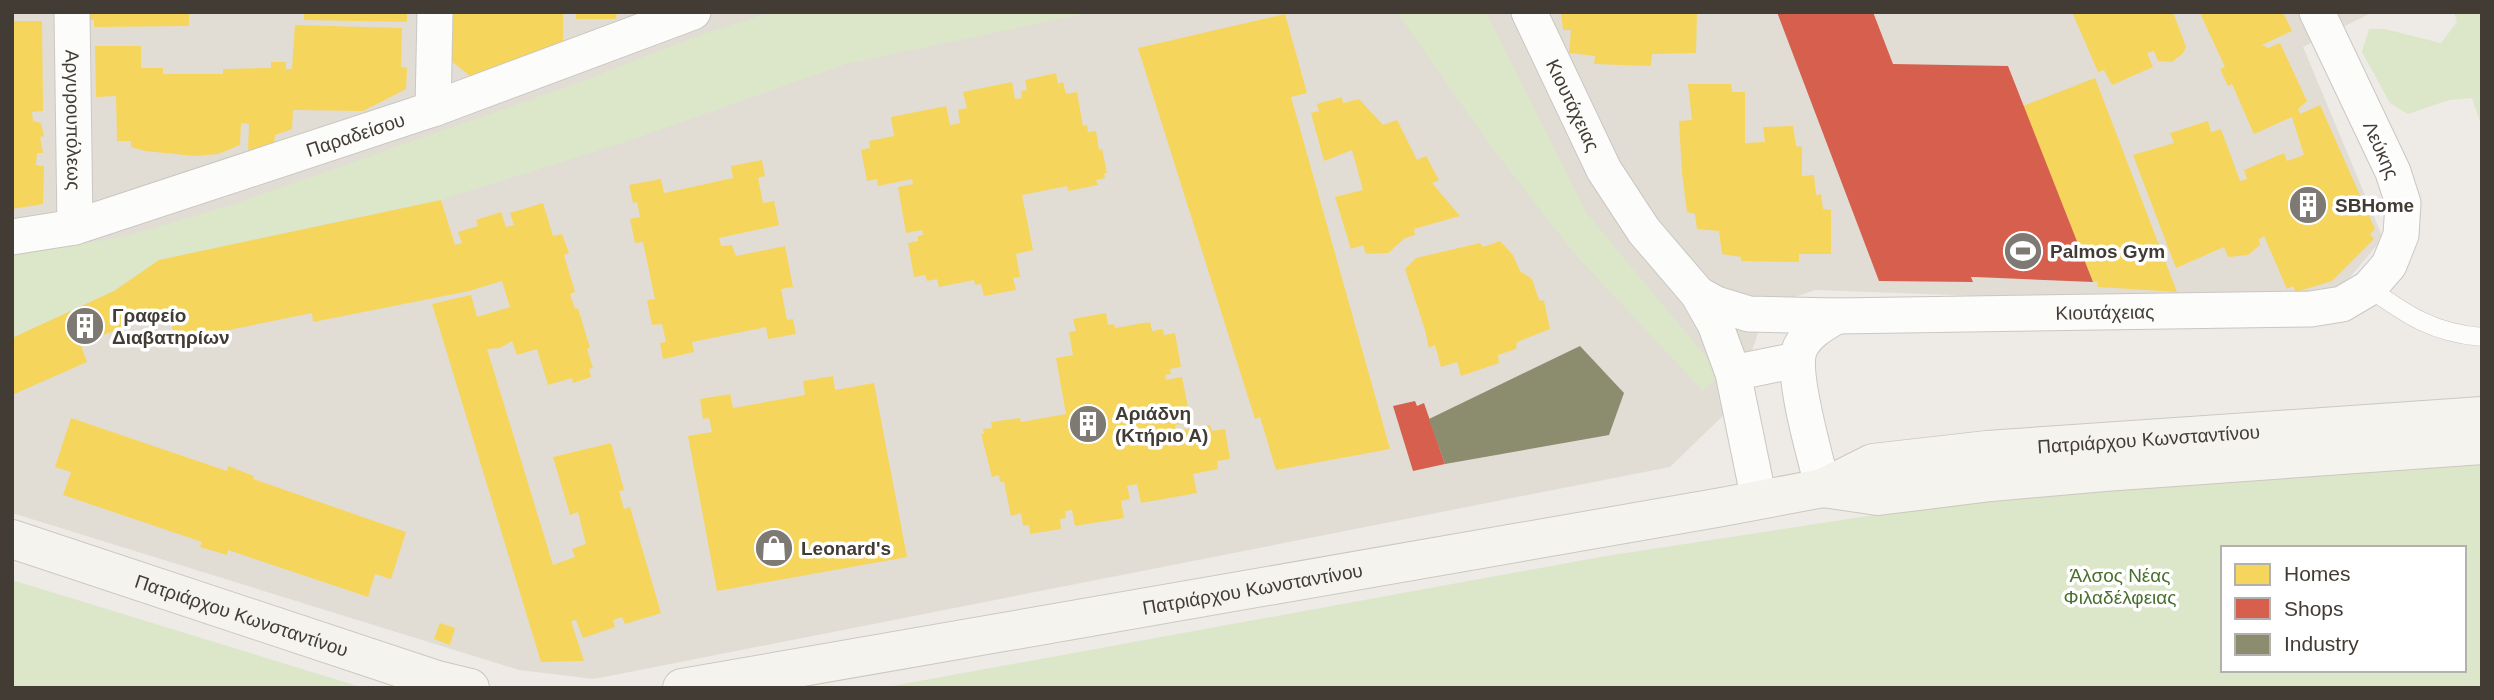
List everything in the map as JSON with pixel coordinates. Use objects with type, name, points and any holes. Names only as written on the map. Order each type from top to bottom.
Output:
[{"type":"main road","name":"Πατριάρχου Κωνσταντίνου","points":[[682,688],[1823,488],[1873,463],[1974,452],[2482,416]]},
{"type":"main road","name":"Πατριάρχου Κωνσταντίνου","points":[[1823,488],[1878,496],[2091,473],[2482,445]]},
{"type":"main road","name":"Πατριάρχου Κωνσταντίνου","points":[[12,539],[424,676],[470,688]]},
{"type":"street","name":"Αργυρουπόλεως","points":[[72,12],[75,227]]},
{"type":"street","points":[[433,109],[435,12]]},
{"type":"street","name":"Παραδείσου","points":[[12,237],[75,227],[433,109],[693,12]]},
{"type":"street","name":"Κιουτάχειας","points":[[1529,12],[1604,170],[1644,231],[1698,294],[1715,324],[1733,373],[1759,500]]},
{"type":"street","name":"Λεύκης","points":[[2328,16],[2393,172],[2403,203],[2401,235],[2389,265],[2369,288]]},
{"type":"street","name":"Κιουτάχειας","points":[[1698,294],[1716,304],[1749,314],[1837,316],[2311,309],[2342,304],[2369,288]]},
{"type":"street","points":[[1823,488],[1799,381],[1797,360],[1800,348],[1808,337],[1837,316]]},
{"type":"street","points":[[1733,373],[1797,360]]},
{"type":"lane","points":[[2369,288],[2410,317],[2442,330],[2482,337]]},
{"type":"shaded area","points":[[12,12],[2373,12],[2303,47],[2383,238],[2340,289],[2285,307],[1815,290],[1767,307],[1733,406],[1670,467],[594,679],[519,670],[12,513]]},
{"type":"green space","points":[[771,12],[1092,12],[846,64],[625,142],[441,200],[159,260],[114,291],[12,338],[12,255],[123,237],[231,205],[572,85],[703,34]]},
{"type":"green space","points":[[1397,12],[1486,12],[1586,212],[1720,374],[1703,391],[1573,252],[1493,149]]},
{"type":"green space","points":[[2454,12],[2482,12],[2482,127],[2472,98],[2449,100],[2408,114],[2390,103],[2362,52],[2369,29],[2385,29],[2441,43],[2457,22]]},
{"type":"green space","name":"Άλσος Νέας Φιλαδέλφειας","points":[[2482,460],[2482,688],[881,688],[1606,556],[2044,489]]},
{"type":"green space","points":[[12,580],[364,688],[12,688]]},
{"type":"building: Homes","points":[[88,12],[189,12],[189,26],[94,27],[94,20],[88,20]]},
{"type":"building: Homes","points":[[304,12],[407,12],[407,22],[304,20]]},
{"type":"building: Homes","points":[[451,12],[563,12],[563,43],[470,76],[450,60]]},
{"type":"building: Homes","points":[[576,12],[617,12],[616,19],[576,19]]},
{"type":"building: Homes","points":[[1561,12],[1697,12],[1696,53],[1652,54],[1651,66],[1594,64],[1595,56],[1569,53],[1571,30],[1563,30]]},
{"type":"building: Homes","points":[[2072,12],[2173,12],[2186,47],[2172,62],[2158,61],[2154,51],[2147,53],[2153,67],[2112,85],[2104,70],[2098,72]]},
{"type":"building: Homes","points":[[2283,12],[2292,31],[2262,45],[2268,48],[2280,43],[2307,101],[2298,109],[2300,114],[2320,105],[2375,229],[2370,234],[2374,239],[2332,281],[2296,292],[2293,286],[2287,289],[2264,236],[2259,239],[2260,245],[2248,255],[2228,257],[2224,247],[2176,268],[2133,155],[2174,143],[2170,133],[2208,121],[2211,132],[2221,129],[2240,181],[2247,179],[2244,170],[2284,153],[2287,161],[2304,155],[2292,117],[2254,134],[2232,84],[2228,86],[2220,69],[2225,67],[2200,13]]},
{"type":"building: Homes","points":[[1285,14],[1307,93],[1291,97],[1390,449],[1276,470],[1260,417],[1255,419],[1138,48]]},
{"type":"building: Homes","points":[[12,21],[42,21],[43,111],[32,112],[33,121],[41,123],[44,136],[40,137],[43,153],[37,153],[36,165],[44,166],[43,204],[12,209]]},
{"type":"building: Homes","points":[[295,25],[402,28],[401,67],[407,68],[406,89],[363,111],[293,110],[292,129],[275,135],[274,145],[248,150],[249,124],[241,123],[240,145],[218,154],[195,156],[145,151],[131,147],[131,141],[117,141],[116,96],[96,97],[95,46],[141,46],[141,68],[163,68],[163,74],[223,74],[223,69],[271,68],[271,62],[286,62],[286,69],[292,69]]},
{"type":"building: Homes","points":[[1056,73],[1058,84],[1063,82],[1066,94],[1077,92],[1083,126],[1087,125],[1088,132],[1096,131],[1107,173],[1104,173],[1105,178],[1096,180],[1098,185],[1068,191],[1067,186],[1022,195],[1033,250],[1016,254],[1020,277],[1013,278],[1016,290],[984,296],[981,284],[975,285],[974,280],[939,287],[937,279],[927,281],[925,275],[914,277],[908,243],[918,241],[918,236],[923,235],[922,230],[906,233],[898,187],[913,184],[912,179],[878,186],[877,179],[867,181],[861,150],[870,148],[869,141],[894,136],[891,117],[946,106],[950,125],[960,123],[958,110],[967,108],[963,92],[1012,82],[1015,99],[1022,98],[1021,91],[1027,90],[1025,80]]},
{"type":"building: Homes","points":[[2095,78],[2177,292],[2098,287],[2097,281],[2093,282],[2023,106]]},
{"type":"building: Homes","points":[[1688,84],[1731,84],[1732,92],[1745,92],[1745,143],[1765,142],[1763,127],[1793,126],[1796,146],[1802,147],[1802,176],[1814,175],[1816,195],[1821,194],[1823,209],[1831,210],[1831,254],[1799,254],[1799,262],[1741,261],[1741,257],[1722,254],[1719,231],[1697,229],[1695,214],[1687,212],[1682,173],[1679,121],[1692,120]]},
{"type":"building: Homes","points":[[1342,97],[1343,103],[1359,99],[1383,125],[1397,120],[1417,160],[1426,156],[1439,180],[1432,183],[1460,216],[1414,229],[1415,235],[1405,238],[1388,253],[1366,254],[1363,245],[1351,249],[1335,197],[1363,190],[1352,150],[1324,161],[1311,113],[1319,111],[1317,104]]},
{"type":"building: Homes","points":[[762,160],[765,176],[758,178],[763,203],[774,201],[779,225],[719,238],[721,246],[732,245],[736,256],[785,246],[793,287],[781,289],[787,320],[793,319],[796,334],[768,339],[766,327],[692,342],[694,352],[663,359],[660,343],[666,342],[662,324],[652,325],[647,300],[655,299],[643,242],[635,243],[630,219],[640,217],[629,185],[661,179],[664,193],[733,178],[731,166]]},
{"type":"building: Homes","points":[[441,200],[455,245],[462,243],[458,232],[478,226],[476,220],[501,212],[506,227],[514,225],[510,213],[543,203],[553,236],[562,234],[569,253],[564,255],[575,292],[570,294],[575,309],[578,308],[590,348],[587,349],[593,368],[589,369],[591,377],[573,383],[572,378],[548,385],[537,349],[517,355],[512,341],[500,348],[487,349],[553,565],[575,557],[572,549],[586,544],[578,512],[570,515],[553,457],[611,443],[624,490],[619,491],[624,509],[630,507],[661,613],[625,624],[622,617],[613,620],[615,627],[583,638],[576,620],[571,621],[584,661],[541,662],[432,304],[471,295],[477,317],[510,307],[502,281],[469,291],[313,322],[312,313],[175,341],[169,312],[80,343],[87,362],[12,395],[12,338],[114,291],[159,260]]},
{"type":"building: Homes","points":[[1500,241],[1513,255],[1520,271],[1532,279],[1539,300],[1544,301],[1550,329],[1517,342],[1516,349],[1498,355],[1499,363],[1461,376],[1457,362],[1441,367],[1435,345],[1429,348],[1405,269],[1416,258],[1480,243],[1483,247]]},
{"type":"building: Homes","name":"Αριάδνη (Κτήριο Α)","points":[[1106,313],[1108,325],[1114,324],[1115,328],[1150,322],[1152,331],[1163,329],[1164,335],[1175,333],[1181,367],[1170,369],[1171,374],[1165,375],[1166,380],[1182,377],[1191,423],[1175,425],[1176,431],[1210,425],[1212,431],[1225,429],[1230,459],[1217,461],[1218,469],[1193,474],[1197,493],[1141,503],[1137,484],[1127,486],[1130,499],[1121,501],[1124,518],[1075,526],[1072,510],[1065,511],[1066,518],[1060,519],[1061,529],[1030,534],[1029,525],[1023,526],[1021,513],[1011,516],[1004,482],[1000,482],[999,475],[992,477],[981,434],[984,434],[983,429],[992,428],[991,422],[1020,418],[1021,422],[1066,414],[1056,358],[1073,355],[1069,332],[1076,331],[1073,319]]},
{"type":"building: Homes","points":[[833,376],[835,390],[874,383],[907,557],[717,591],[688,436],[712,432],[709,418],[703,419],[700,399],[730,394],[733,408],[805,395],[803,381]]},
{"type":"building: Homes","points":[[71,418],[227,471],[228,466],[254,476],[253,479],[406,532],[391,579],[375,574],[368,597],[228,550],[227,555],[200,547],[202,542],[63,495],[71,472],[55,467]]},
{"type":"building: Homes","points":[[440,623],[455,628],[450,645],[434,639]]},
{"type":"building: Shops","points":[[1777,12],[1873,12],[1893,64],[2008,66],[2093,282],[1975,277],[1971,277],[1973,282],[1879,281]]},
{"type":"building: Shops","points":[[1415,401],[1417,406],[1424,403],[1445,464],[1413,471],[1393,406]]},
{"type":"building: Industry","points":[[1580,346],[1624,393],[1609,435],[1445,464],[1429,419]]},
{"type":"place","name":"SBHome","points":[[2308,205]]},
{"type":"place","name":"Palmos Gym","points":[[2023,251]]},
{"type":"place","name":"Γραφείο Διαβατηρίων","points":[[85,326]]},
{"type":"place","name":"Αριάδνη (Κτήριο Α)","points":[[1088,424]]},
{"type":"place","name":"Leonard's","points":[[774,548]]}]
